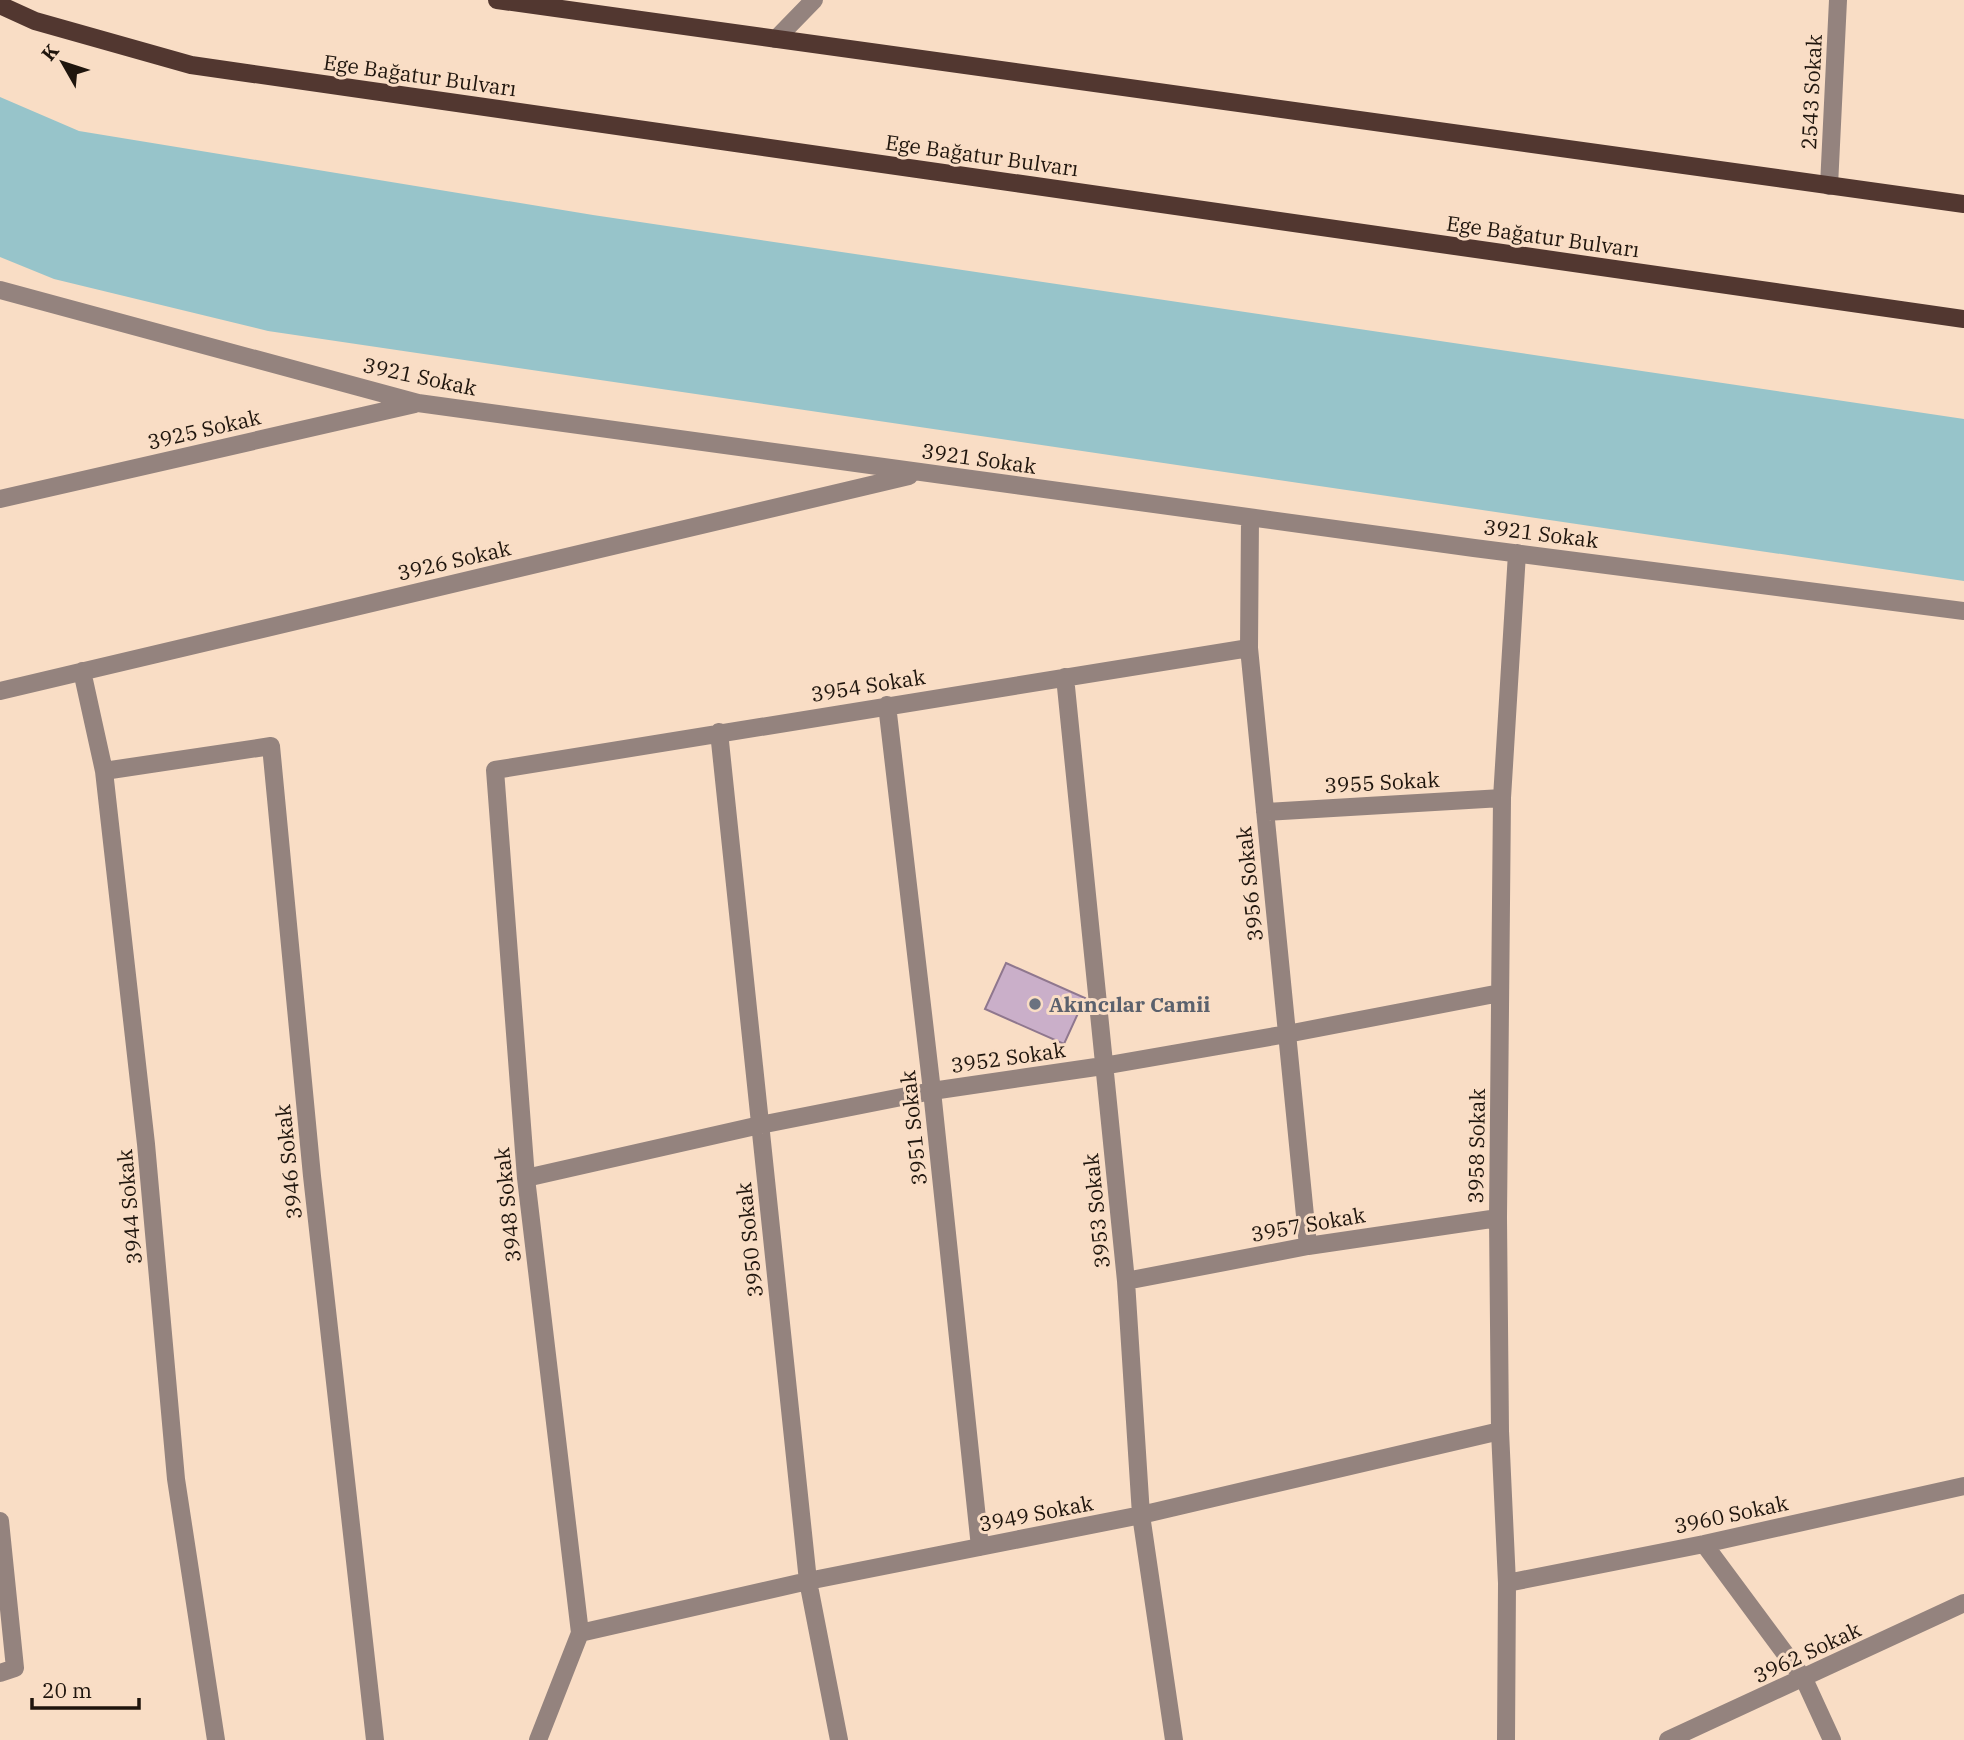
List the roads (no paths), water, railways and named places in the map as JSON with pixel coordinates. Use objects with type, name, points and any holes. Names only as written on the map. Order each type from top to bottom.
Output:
[{"type":"main road","points":[[497,0],[1964,204]]},
{"type":"main road","name":"Ege Bağatur Bulvarı","points":[[0,5],[34,21],[191,65],[1964,319]]},
{"type":"street","points":[[776,39],[814,0]]},
{"type":"street","name":"2543 Sokak","points":[[1829,186],[1838,0]]},
{"type":"street","name":"3921 Sokak","points":[[0,290],[418,403],[919,473],[1964,611]]},
{"type":"street","name":"3925 Sokak","points":[[0,499],[418,403]]},
{"type":"street","name":"3926 Sokak","points":[[0,691],[919,473]]},
{"type":"street","name":"3956 Sokak","points":[[1250,517],[1249,648],[1308,1246]]},
{"type":"street","name":"3958 Sokak","points":[[1506,1740],[1507,1583],[1500,1431],[1498,1218],[1500,993],[1502,797],[1517,553]]},
{"type":"street","name":"3954 Sokak","points":[[495,770],[1249,648]]},
{"type":"street","name":"3944 Sokak","points":[[82,671],[104,771],[146,1144],[176,1479],[216,1740]]},
{"type":"street","name":"3953 Sokak","points":[[1065,677],[1126,1281],[1141,1515],[1174,1740]]},
{"type":"street","name":"3951 Sokak","points":[[887,705],[981,1547]]},
{"type":"street","name":"3950 Sokak","points":[[719,732],[808,1581],[839,1740]]},
{"type":"street","name":"3946 Sokak","points":[[104,771],[271,746],[313,1189],[374,1740]]},
{"type":"street","name":"3948 Sokak","points":[[495,770],[526,1178],[580,1633]]},
{"type":"street","name":"3955 Sokak","points":[[1265,812],[1502,797]]},
{"type":"street","name":"3952 Sokak","points":[[526,1178],[760,1125],[932,1091],[1103,1066],[1500,993]]},
{"type":"street","name":"3957 Sokak","points":[[1126,1281],[1308,1246],[1498,1218]]},
{"type":"street","name":"3949 Sokak","points":[[580,1633],[808,1581],[1141,1515],[1500,1431]]},
{"type":"street","name":"3960 Sokak","points":[[1507,1583],[1704,1544],[1964,1486]]},
{"type":"street","points":[[0,1521],[7,1671]]},
{"type":"street","points":[[1704,1544],[1804,1679],[1832,1740]]},
{"type":"street","name":"3962 Sokak","points":[[1668,1740],[1964,1603]]},
{"type":"street","points":[[538,1740],[580,1633]]},
{"type":"water","points":[[0,97],[79,131],[593,215],[1964,419],[1964,581],[268,331],[54,279],[0,257]]},
{"type":"place","name":"Akıncılar Camii","points":[[1035,1004]]}]
